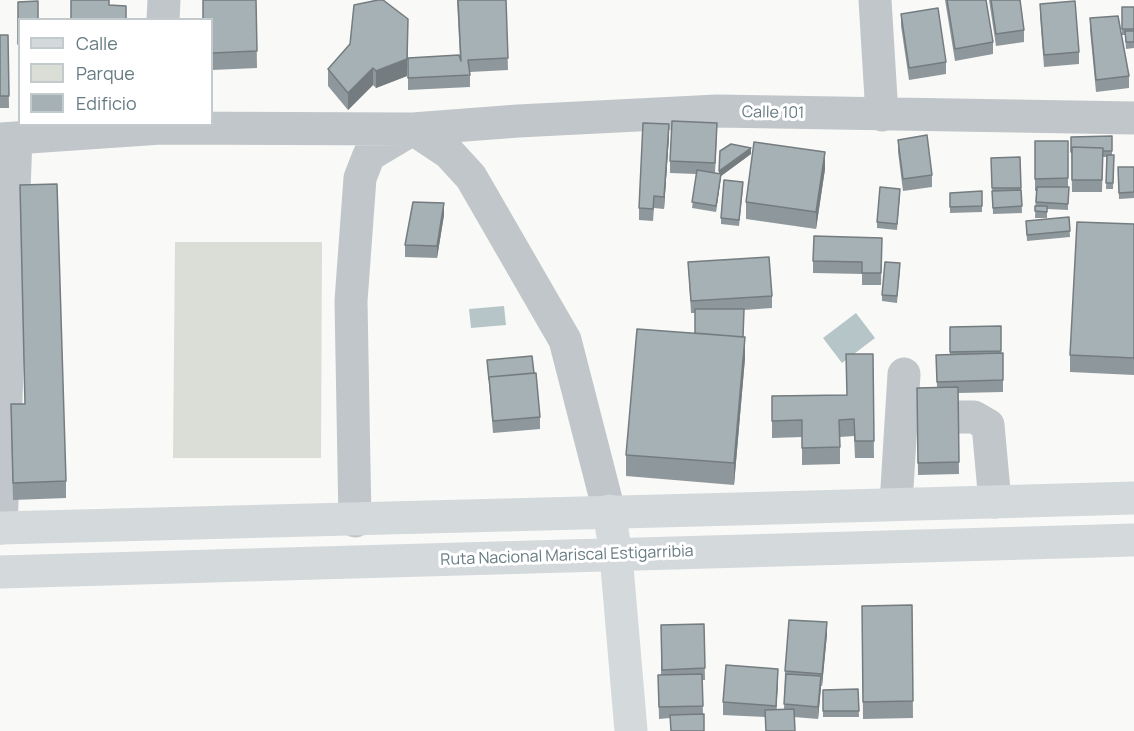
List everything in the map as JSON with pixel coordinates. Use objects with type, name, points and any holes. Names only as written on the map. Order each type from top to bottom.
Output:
[{"type":"main road","points":[[1,528],[355,521],[609,511],[1134,498]]},
{"type":"main road","points":[[609,511],[616,555],[631,731]]},
{"type":"main road","name":"Ruta Nacional Mariscal Estigarribia","points":[[0,572],[1134,540]]},
{"type":"street","points":[[163,18],[164,0]]},
{"type":"street","points":[[875,0],[882,115]]},
{"type":"street","name":"Calle 101","points":[[8,139],[161,126],[413,129],[717,111],[1134,118]]},
{"type":"street","points":[[355,521],[351,301],[360,178],[369,155],[413,129],[449,153],[471,177],[565,340],[609,511]]},
{"type":"street","points":[[1,528],[8,139]]},
{"type":"street","points":[[896,504],[909,419],[904,374]]},
{"type":"street","points":[[958,417],[974,417],[988,425],[995,502]]},
{"type":"green space","points":[[175,242],[322,242],[321,458],[173,458]]},
{"type":"shaded area","points":[[504,306],[506,325],[471,328],[469,309]]},
{"type":"shaded area","points":[[856,313],[875,338],[842,363],[823,338]]},
{"type":"building","points":[[71,0],[109,0],[109,5],[126,6],[126,18],[71,18]]},
{"type":"building","points":[[203,0],[256,0],[257,51],[213,53],[213,18],[203,18]]},
{"type":"building","points":[[383,0],[408,19],[407,59],[376,71],[373,68],[348,93],[328,69],[350,44],[354,5]]},
{"type":"building","points":[[458,0],[506,0],[508,58],[468,60],[470,75],[408,78],[408,58],[459,55],[461,61]]},
{"type":"building","points":[[947,0],[986,0],[993,42],[955,49]]},
{"type":"building","points":[[991,0],[1020,0],[1024,30],[996,34]]},
{"type":"building","points":[[38,1],[38,18],[18,18],[18,2]]},
{"type":"building","points":[[1075,1],[1079,52],[1044,55],[1040,4]]},
{"type":"building","points":[[1122,7],[1134,7],[1134,29],[1122,29]]},
{"type":"building","points":[[938,8],[946,62],[909,68],[901,14]]},
{"type":"building","points":[[1118,16],[1129,76],[1096,80],[1090,18]]},
{"type":"building","points":[[1125,31],[1134,31],[1134,42],[1126,42]]},
{"type":"building","points":[[0,35],[8,35],[9,96],[0,96]]},
{"type":"building","points":[[672,121],[717,123],[715,163],[670,161]]},
{"type":"building","points":[[643,123],[669,124],[664,197],[654,196],[653,209],[639,208]]},
{"type":"building","points":[[927,135],[932,175],[903,179],[898,140]]},
{"type":"building","points":[[1112,136],[1112,151],[1103,151],[1103,148],[1072,147],[1071,152],[1071,137]]},
{"type":"building","points":[[1035,141],[1068,141],[1068,178],[1035,179]]},
{"type":"building","points":[[754,142],[825,152],[816,212],[746,202]]},
{"type":"building","points":[[731,144],[751,148],[719,171],[720,151]]},
{"type":"building","points":[[1072,147],[1103,148],[1102,180],[1072,180]]},
{"type":"building","points":[[1107,155],[1114,155],[1113,183],[1106,183]]},
{"type":"building","points":[[1020,157],[1021,188],[992,188],[991,158]]},
{"type":"building","points":[[1118,167],[1134,167],[1134,192],[1119,193]]},
{"type":"building","points":[[697,170],[721,174],[716,206],[692,202]]},
{"type":"building","points":[[724,180],[743,182],[739,220],[721,218]]},
{"type":"building","points":[[57,184],[66,481],[13,483],[11,404],[25,404],[20,185]]},
{"type":"building","points":[[880,187],[900,189],[897,224],[877,222]]},
{"type":"building","points":[[1037,187],[1069,187],[1068,204],[1036,202]]},
{"type":"building","points":[[1021,190],[1022,206],[993,208],[992,191]]},
{"type":"building","points":[[982,191],[982,206],[950,207],[950,193]]},
{"type":"building","points":[[413,202],[444,203],[437,246],[405,245]]},
{"type":"building","points":[[1035,206],[1047,206],[1047,212],[1035,211]]},
{"type":"building","points":[[1069,217],[1070,231],[1027,235],[1026,221]]},
{"type":"building","points":[[1077,222],[1134,224],[1134,358],[1070,355]]},
{"type":"building","points":[[814,236],[882,238],[881,273],[862,273],[862,262],[813,261]]},
{"type":"building","points":[[769,257],[772,296],[691,301],[688,262]]},
{"type":"building","points":[[885,262],[900,263],[897,296],[882,295]]},
{"type":"building","points":[[695,309],[744,309],[743,337],[695,333]]},
{"type":"building","points":[[1001,326],[1001,351],[950,352],[950,327]]},
{"type":"building","points":[[637,329],[745,337],[734,463],[626,455]]},
{"type":"building","points":[[1003,353],[1003,380],[937,382],[936,355]]},
{"type":"building","points":[[846,354],[873,354],[874,441],[855,441],[854,419],[839,420],[840,447],[802,448],[802,420],[772,421],[772,396],[847,395]]},
{"type":"building","points":[[532,356],[534,373],[489,377],[489,380],[487,360]]},
{"type":"building","points":[[536,373],[540,417],[493,421],[489,377]]},
{"type":"building","points":[[958,387],[959,462],[918,463],[917,388]]},
{"type":"building","points":[[912,605],[913,701],[863,702],[862,606]]},
{"type":"building","points":[[789,620],[827,622],[822,674],[785,671]]},
{"type":"building","points":[[704,624],[705,668],[662,670],[661,625]]},
{"type":"building","points":[[726,665],[778,669],[776,706],[723,702]]},
{"type":"building","points":[[702,674],[703,706],[659,707],[658,675]]},
{"type":"building","points":[[786,674],[821,676],[818,707],[784,704]]},
{"type":"building","points":[[858,689],[859,711],[823,711],[823,690]]},
{"type":"building","points":[[794,709],[795,731],[766,731],[765,710]]},
{"type":"building","points":[[704,714],[704,731],[671,731],[670,715]]}]
